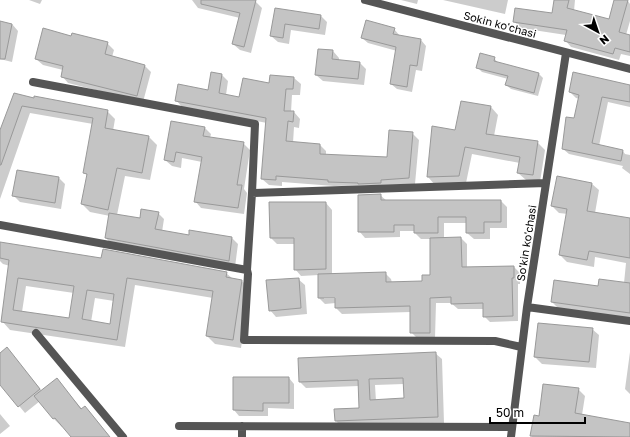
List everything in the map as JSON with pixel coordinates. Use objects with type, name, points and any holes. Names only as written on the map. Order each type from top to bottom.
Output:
[{"type":"street","name":"Sokin ko'chasi","points":[[365,0],[630,69]]},
{"type":"street","name":"So'kin ko'chasi","points":[[511,437],[521,347],[566,53]]},
{"type":"street","points":[[32,82],[255,124],[244,340],[495,341],[521,347]]},
{"type":"street","points":[[252,193],[546,183]]},
{"type":"street","points":[[0,225],[247,270]]},
{"type":"street","points":[[527,307],[630,321]]},
{"type":"street","points":[[36,332],[124,437]]},
{"type":"street","points":[[179,426],[512,427]]},
{"type":"street","points":[[242,426],[242,437]]},
{"type":"building","points":[[201,0],[256,0],[244,47],[232,44],[240,13],[201,4]]},
{"type":"building","points":[[554,0],[569,0],[567,8],[609,19],[614,0],[628,0],[619,32],[630,35],[630,52],[615,48],[613,54],[564,41],[567,30],[513,22],[515,8],[552,13]]},
{"type":"building","points":[[275,8],[321,15],[319,29],[285,24],[283,38],[270,36]]},
{"type":"building","points":[[366,20],[395,28],[393,34],[421,39],[417,66],[410,65],[407,87],[390,84],[396,47],[361,38]]},
{"type":"building","points":[[0,21],[12,24],[5,59],[0,59]]},
{"type":"building","points":[[43,28],[71,36],[72,33],[108,42],[105,54],[145,65],[137,96],[61,77],[63,66],[35,59]]},
{"type":"building","points":[[318,49],[333,50],[332,59],[360,62],[358,79],[315,75]]},
{"type":"building","points":[[480,53],[495,57],[494,61],[539,73],[534,93],[505,85],[508,76],[476,68]]},
{"type":"building","points":[[211,72],[222,74],[219,93],[239,97],[243,78],[269,83],[270,75],[294,77],[293,89],[286,89],[284,111],[294,111],[293,122],[288,121],[286,141],[320,144],[320,154],[387,157],[389,130],[413,132],[409,178],[381,180],[381,183],[358,184],[276,176],[276,180],[261,179],[266,118],[175,101],[178,84],[208,90]]},
{"type":"building","points":[[573,72],[630,85],[630,102],[602,97],[592,143],[623,150],[621,161],[562,149],[566,117],[574,118],[579,95],[569,92]]},
{"type":"building","points":[[14,93],[34,98],[34,96],[108,110],[105,128],[149,136],[142,173],[117,168],[108,210],[81,204],[87,174],[83,173],[93,118],[22,106],[0,165],[0,130]]},
{"type":"building","points":[[461,101],[491,106],[486,134],[538,141],[533,175],[517,173],[520,157],[465,147],[459,176],[427,177],[432,126],[455,130]]},
{"type":"building","points":[[171,121],[205,127],[203,136],[244,142],[237,185],[242,185],[238,208],[194,202],[202,157],[176,152],[174,162],[164,160]]},
{"type":"building","points":[[17,170],[59,177],[55,203],[12,196]]},
{"type":"building","points":[[557,176],[592,183],[587,211],[630,218],[630,258],[589,251],[587,260],[559,255],[567,209],[551,206]]},
{"type":"building","points":[[381,194],[381,200],[501,200],[501,222],[484,222],[484,233],[466,233],[466,217],[438,217],[438,233],[414,233],[414,225],[394,225],[394,232],[358,232],[358,195]]},
{"type":"building","points":[[269,202],[326,202],[326,269],[294,270],[294,238],[270,238]]},
{"type":"building","points":[[141,209],[159,212],[155,229],[189,235],[189,230],[232,237],[229,261],[105,238],[109,213],[140,218]]},
{"type":"building","points":[[461,237],[462,267],[514,266],[514,278],[512,278],[513,316],[483,317],[483,303],[451,304],[451,297],[430,298],[430,333],[410,333],[410,306],[335,308],[335,298],[318,298],[318,274],[386,272],[386,282],[422,281],[422,275],[430,275],[430,238]]},
{"type":"building","points":[[0,242],[101,258],[103,249],[227,272],[226,277],[242,280],[233,340],[206,336],[213,291],[127,278],[117,340],[1,322],[9,260],[0,258]],"holes":[[[18,278],[74,286],[69,318],[13,310]],[[87,290],[114,294],[110,324],[82,319]]]},
{"type":"building","points":[[299,278],[301,308],[269,311],[266,280]]},
{"type":"building","points":[[599,279],[630,283],[630,313],[551,302],[554,280],[598,286]]},
{"type":"building","points":[[538,323],[593,328],[589,362],[534,357]]},
{"type":"building","points":[[7,347],[40,389],[18,407],[0,385],[0,353]]},
{"type":"building","points":[[436,352],[438,417],[335,421],[334,409],[359,408],[358,380],[299,382],[298,358]],"holes":[[[403,378],[404,398],[370,400],[369,379]]]},
{"type":"building","points":[[233,377],[289,377],[289,403],[263,403],[263,411],[233,410]]},
{"type":"building","points":[[57,378],[81,409],[85,406],[110,437],[71,437],[55,418],[53,419],[34,396]]},
{"type":"building","points":[[543,384],[579,388],[575,413],[630,423],[630,437],[530,436],[534,415],[539,416]]}]
